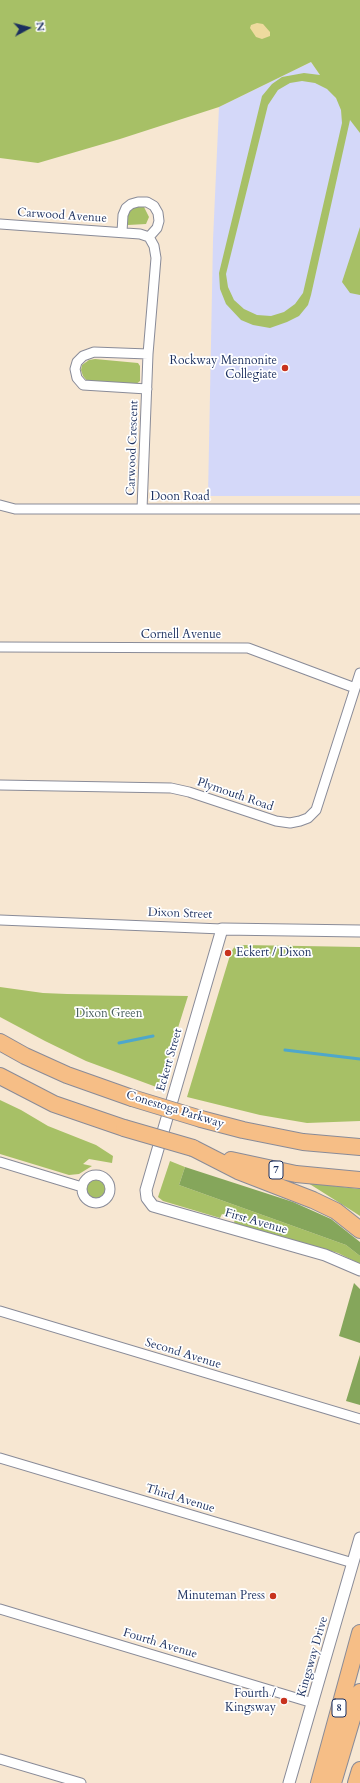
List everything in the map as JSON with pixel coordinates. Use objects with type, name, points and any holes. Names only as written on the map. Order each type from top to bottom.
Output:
[{"type":"highway","name":"Conestoga Parkway","points":[[0,1042],[25,1056],[67,1074],[132,1098],[201,1119],[244,1130],[303,1142],[360,1147]]},
{"type":"highway","name":"7","points":[[0,1076],[54,1104],[124,1128],[237,1162],[296,1174],[360,1180]]},
{"type":"highway","points":[[193,1148],[238,1171],[313,1200],[336,1211],[360,1230]]},
{"type":"highway","name":"8","points":[[318,1783],[360,1633]]},
{"type":"highway","points":[[333,1783],[360,1692]]},
{"type":"highway","points":[[356,1783],[360,1770]]},
{"type":"street","name":"Carwood Avenue","points":[[0,224],[122,232],[140,234],[149,237],[157,228],[159,221],[158,213],[154,206],[147,202],[138,202],[131,204],[126,208],[123,215],[122,232]]},
{"type":"street","name":"Carwood Crescent","points":[[142,509],[148,354],[156,258],[154,246],[149,237]]},
{"type":"street","name":"Carwood Crescent","points":[[147,389],[83,385],[77,378],[75,369],[83,356],[94,352],[148,354]]},
{"type":"street","name":"Doon Road","points":[[0,505],[15,509],[360,509]]},
{"type":"street","name":"Cornell Avenue","points":[[0,647],[248,648],[355,688]]},
{"type":"street","name":"Plymouth Road","points":[[0,785],[171,788],[189,792],[276,821],[290,823],[300,821],[308,818],[316,810],[360,674]]},
{"type":"street","name":"Dixon Street","points":[[0,920],[222,929],[360,931]]},
{"type":"street","name":"Eckert Street","points":[[147,1198],[146,1190],[222,929]]},
{"type":"street","points":[[0,1162],[82,1187]]},
{"type":"street","name":"First Avenue","points":[[147,1198],[153,1206],[325,1255],[360,1270]]},
{"type":"street","name":"Second Avenue","points":[[0,1311],[360,1419]]},
{"type":"street","name":"Third Avenue","points":[[0,1458],[353,1563]]},
{"type":"street","name":"Kingsway Drive","points":[[289,1783],[360,1538]]},
{"type":"street","name":"Fourth Avenue","points":[[0,1608],[313,1703]]},
{"type":"street","points":[[0,1759],[81,1783]]},
{"type":"shaded area","name":"Rockway Mennonite Collegiate","points":[[311,62],[360,133],[360,496],[208,496],[213,240],[219,107]]},
{"type":"green space","points":[[0,0],[360,0],[360,133],[350,120],[308,305],[299,316],[287,322],[270,328],[253,325],[241,320],[226,304],[220,289],[219,273],[262,96],[272,84],[282,77],[304,73],[320,75],[311,62],[219,107],[120,139],[38,163],[0,158]],"holes":[[[302,81],[315,83],[327,89],[336,98],[341,110],[342,123],[303,293],[295,304],[284,312],[271,316],[257,315],[244,309],[234,300],[228,287],[226,274],[268,105],[278,90],[290,83]]]},
{"type":"green space","points":[[143,205],[149,217],[146,224],[128,225],[124,222],[128,208]]},
{"type":"green space","points":[[360,227],[360,295],[350,293],[342,282]]},
{"type":"green space","points":[[95,359],[138,363],[140,366],[140,381],[135,385],[88,382],[83,376],[81,370],[82,365],[89,360]]},
{"type":"green space","points":[[235,946],[360,947],[360,1121],[307,1123],[260,1115],[187,1097],[231,952]]},
{"type":"green space","name":"Dixon Green","points":[[0,987],[43,993],[188,996],[159,1088],[86,1061],[0,1017]]},
{"type":"green space","points":[[0,1100],[21,1110],[48,1126],[96,1145],[113,1156],[112,1163],[89,1159],[83,1164],[92,1166],[79,1174],[69,1175],[0,1154]]},
{"type":"green space","points":[[170,1161],[185,1167],[179,1185],[346,1245],[360,1256],[360,1264],[338,1253],[234,1223],[235,1218],[222,1214],[220,1218],[163,1201],[158,1197]]},
{"type":"green space","points":[[185,1167],[293,1202],[331,1219],[360,1242],[360,1256],[346,1245],[179,1185]]},
{"type":"green space","points":[[97,1177],[105,1180],[108,1188],[105,1196],[97,1199],[89,1196],[86,1188],[89,1180]]},
{"type":"green space","points":[[308,1183],[360,1189],[360,1216],[354,1212]]},
{"type":"green space","points":[[354,1283],[360,1289],[360,1343],[339,1336]]},
{"type":"green space","points":[[360,1355],[360,1405],[346,1401]]},
{"type":"sand","points":[[257,23],[263,24],[270,32],[270,36],[262,39],[256,37],[250,28],[251,25]]},
{"type":"waterway","points":[[119,1043],[153,1036]]},
{"type":"waterway","points":[[285,1050],[360,1059]]},
{"type":"place","name":"Rockway Mennonite Collegiate","points":[[285,368]]},
{"type":"place","name":"Eckert / Dixon","points":[[228,953]]},
{"type":"place","name":"Minuteman Press","points":[[273,1596]]},
{"type":"place","name":"Fourth / Kingsway","points":[[284,1701]]}]
